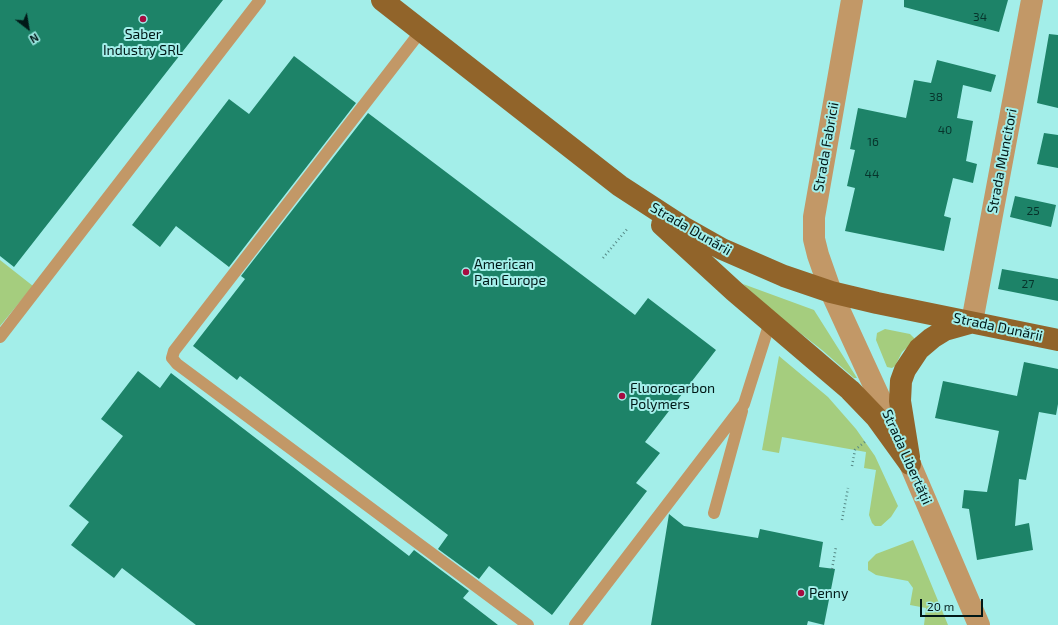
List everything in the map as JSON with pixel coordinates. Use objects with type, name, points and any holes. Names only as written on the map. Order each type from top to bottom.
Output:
[{"type":"main road","name":"Strada Dunării","points":[[382,0],[620,186],[683,227],[722,249],[784,276],[831,292],[1058,340]]},
{"type":"main road","points":[[620,186],[734,291],[863,403],[884,428],[910,464]]},
{"type":"main road","points":[[910,464],[900,401],[901,381],[905,370],[919,349],[932,338],[945,330],[972,322]]},
{"type":"street","name":"Strada Fabricii","points":[[831,292],[814,239],[814,217],[852,0]]},
{"type":"street","name":"Strada Muncitori","points":[[972,322],[1032,0]]},
{"type":"street","name":"Strada Libertății","points":[[831,292],[910,464],[979,625]]},
{"type":"lane","points":[[0,338],[260,0]]},
{"type":"lane","points":[[421,31],[174,351],[172,358],[183,369],[528,625]]},
{"type":"lane","points":[[714,513],[744,404],[770,322]]},
{"type":"lane","points":[[575,625],[744,404]]},
{"type":"path","points":[[603,258],[628,228]]},
{"type":"path","points":[[852,466],[855,450],[870,437]]},
{"type":"path","points":[[842,520],[848,488]]},
{"type":"path","points":[[832,569],[836,547]]},
{"type":"green space","points":[[0,260],[33,286],[0,326]]},
{"type":"green space","points":[[743,284],[814,310],[857,378],[854,378],[822,350],[777,315]]},
{"type":"green space","points":[[885,329],[910,334],[914,338],[914,341],[902,352],[895,366],[892,368],[887,367],[876,340],[877,333]]},
{"type":"green space","points":[[779,356],[828,397],[856,429],[875,456],[898,506],[891,517],[881,526],[875,526],[869,515],[876,470],[864,468],[866,452],[782,437],[779,453],[762,450]]},
{"type":"green space","points":[[913,540],[948,625],[924,625],[926,608],[910,605],[913,588],[908,581],[876,575],[868,570],[868,562],[876,554]]},
{"type":"building","points":[[0,0],[223,0],[14,267],[0,256]]},
{"type":"building","points":[[904,0],[1008,0],[999,32],[904,7]]},
{"type":"building","points":[[1049,34],[1058,35],[1058,108],[1037,103]]},
{"type":"building","points":[[294,56],[356,103],[229,267],[176,226],[160,247],[132,225],[229,99],[249,114]]},
{"type":"building","points":[[937,60],[996,75],[991,92],[963,85],[957,118],[973,121],[966,161],[977,164],[973,183],[953,178],[944,216],[951,218],[944,251],[845,231],[855,188],[847,186],[855,150],[850,149],[858,108],[906,118],[914,80],[931,83]]},
{"type":"building","points":[[368,113],[635,315],[648,298],[716,350],[645,442],[660,453],[636,483],[647,491],[552,615],[489,566],[479,579],[438,549],[448,535],[240,376],[237,380],[193,346],[245,279],[241,276]]},
{"type":"building","points":[[1044,133],[1058,135],[1058,168],[1037,164]]},
{"type":"building","points":[[1015,196],[1056,205],[1051,227],[1010,217]]},
{"type":"building","points":[[1002,269],[1058,279],[1058,301],[998,289]]},
{"type":"building","points":[[1024,362],[1058,369],[1058,404],[1056,415],[1039,412],[1026,480],[1019,479],[1015,526],[1029,523],[1033,550],[977,560],[969,509],[962,508],[964,490],[987,492],[999,431],[935,418],[943,381],[1017,396]]},
{"type":"building","points":[[138,371],[160,388],[171,373],[409,556],[414,550],[469,591],[463,598],[498,625],[196,625],[122,568],[114,578],[71,545],[89,522],[69,506],[123,436],[101,419]]},
{"type":"building","points":[[669,514],[684,526],[758,538],[760,529],[823,542],[819,567],[835,569],[824,625],[808,621],[807,625],[651,625]]},
{"type":"place","name":"Saber Industry SRL","points":[[143,19]]},
{"type":"place","name":"American Pan Europe","points":[[466,272]]},
{"type":"place","name":"Fluorocarbon Polymers","points":[[622,396]]},
{"type":"place","name":"Penny","points":[[801,593]]}]
